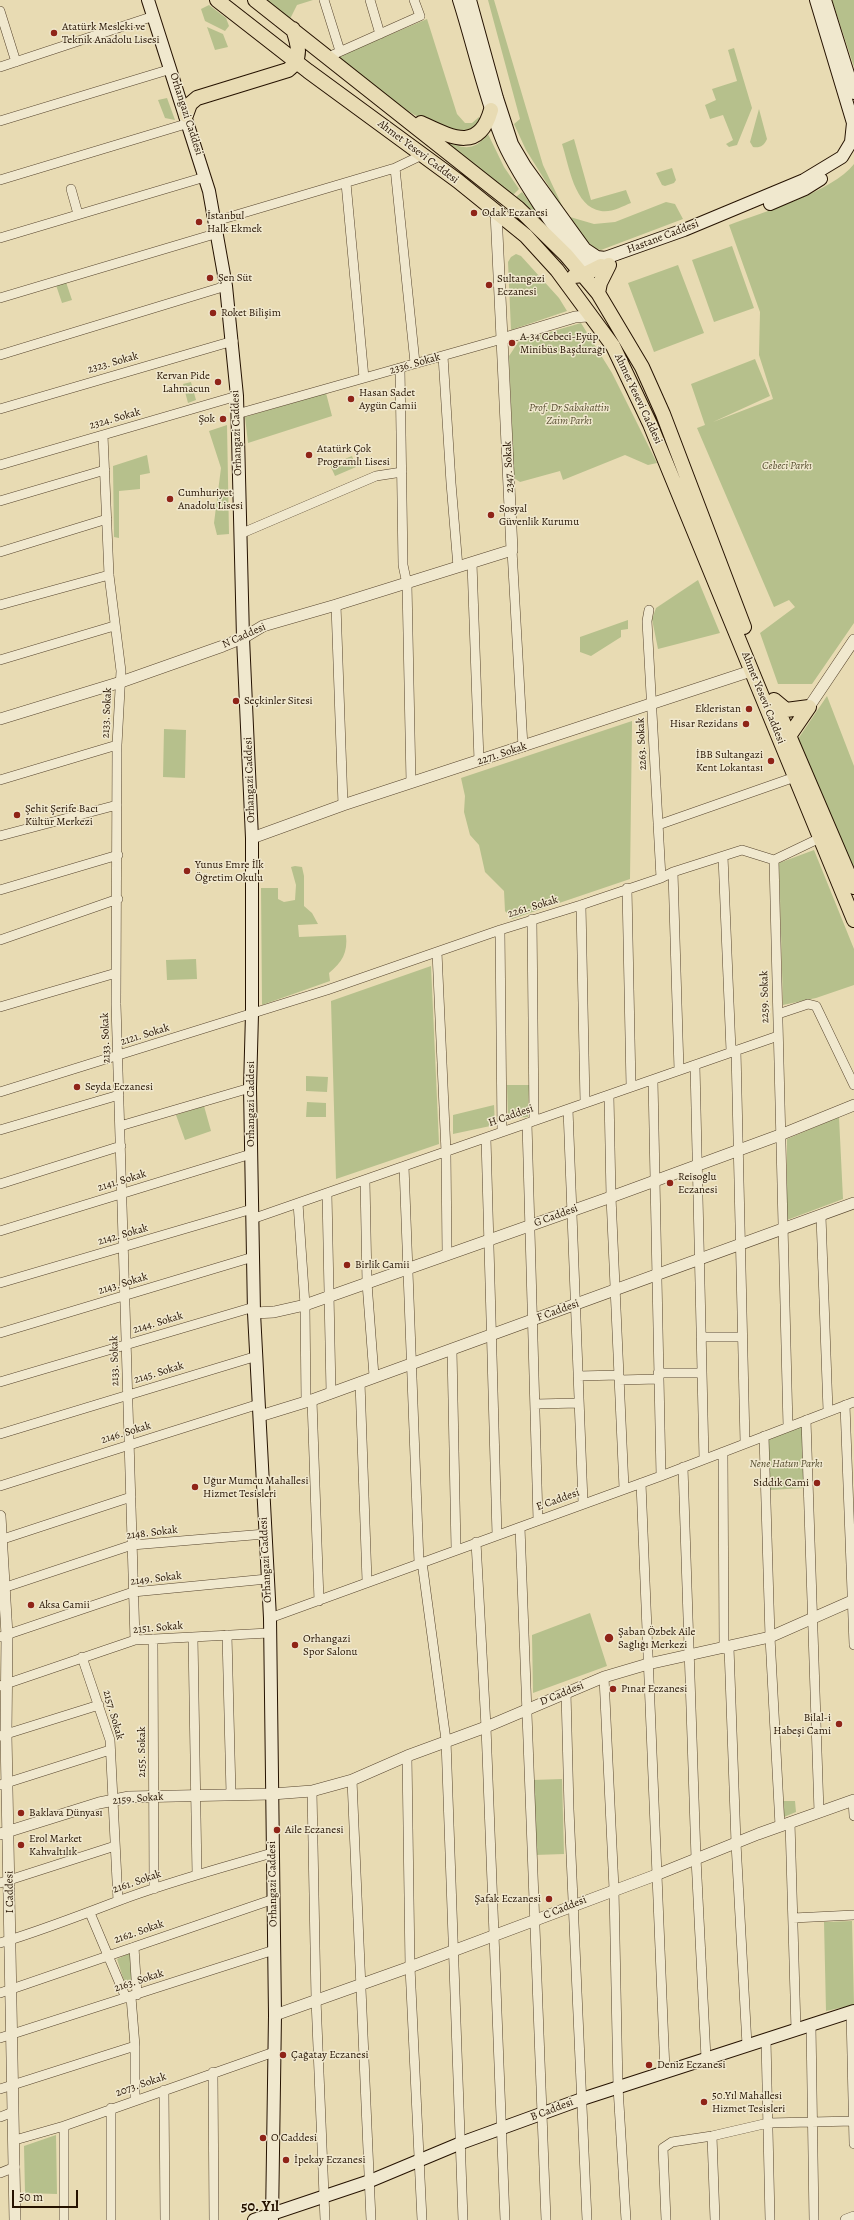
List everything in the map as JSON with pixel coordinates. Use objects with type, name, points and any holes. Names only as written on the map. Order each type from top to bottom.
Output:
[{"type":"main road","name":"Orhangazi Caddesi","points":[[148,0],[188,119],[205,177],[217,227],[233,341],[237,396],[242,638],[252,838],[252,1014],[250,1088],[254,1310],[260,1410],[264,1534],[270,1618],[275,2015],[272,2217]]},
{"type":"main road","name":"Ahmet Yesevi Caddesi","points":[[217,0],[296,62],[422,155],[526,236],[557,270],[613,346],[635,390],[751,671],[786,740],[854,887]]},
{"type":"main road","name":"Ahmet Yesevi Caddesi","points":[[255,0],[400,113],[518,208],[540,228],[598,293],[642,367],[663,414],[747,635],[774,700],[795,777],[854,920]]},
{"type":"main road","points":[[459,0],[513,163],[560,233],[586,263],[605,266]]},
{"type":"main road","name":"Hastane Caddesi","points":[[470,0],[496,108],[517,153],[578,241],[591,254],[605,258],[612,257],[792,186],[835,163],[847,150],[851,142],[853,123],[816,0]]},
{"type":"main road","points":[[825,0],[854,93]]},
{"type":"main road","points":[[188,119],[190,104],[197,98],[288,70],[296,62],[298,49],[293,29]]},
{"type":"main road","points":[[400,113],[447,135],[469,138],[480,134],[496,108]]},
{"type":"main road","name":"Hastane Caddesi","points":[[605,266],[688,237],[805,190],[842,165],[854,150]]},
{"type":"main road","points":[[557,270],[568,276],[583,275],[605,266]]},
{"type":"main road","points":[[598,293],[605,266]]},
{"type":"main road","points":[[774,700],[786,710],[809,707]]},
{"type":"main road","points":[[786,740],[809,707]]},
{"type":"main road","name":"B Caddesi","points":[[254,2220],[272,2217],[370,2181],[461,2143],[582,2099],[665,2071],[811,2026],[852,2011]]},
{"type":"street","points":[[324,0],[340,51]]},
{"type":"street","points":[[370,0],[380,34]]},
{"type":"street","points":[[328,57],[420,16],[414,0]]},
{"type":"street","points":[[0,11],[16,62]]},
{"type":"street","points":[[0,67],[154,16]]},
{"type":"street","points":[[0,120],[171,70]]},
{"type":"street","points":[[0,180],[188,119]]},
{"type":"street","points":[[0,298],[395,168],[422,155]]},
{"type":"street","points":[[395,168],[415,364]]},
{"type":"street","points":[[0,238],[205,177]]},
{"type":"street","points":[[346,183],[364,378]]},
{"type":"street","points":[[71,189],[78,214]]},
{"type":"street","name":"2347. Sokak","points":[[496,212],[523,747]]},
{"type":"street","points":[[0,355],[226,286]]},
{"type":"street","name":"2336. Sokak","points":[[237,414],[575,317],[587,316],[592,318]]},
{"type":"street","name":"2323. Sokak","points":[[0,409],[233,341]]},
{"type":"street","points":[[443,356],[458,567]]},
{"type":"street","points":[[400,368],[403,565],[407,584],[411,783]]},
{"type":"street","name":"2324. Sokak","points":[[0,465],[237,396]]},
{"type":"street","name":"2133. Sokak","points":[[103,435],[110,575],[114,626],[121,682],[117,745],[118,899],[116,973],[122,1194],[125,1246],[135,1640]]},
{"type":"street","points":[[0,501],[105,470]]},
{"type":"street","points":[[240,534],[376,476],[402,472]]},
{"type":"street","points":[[0,552],[107,519]]},
{"type":"street","name":"N Caddesi","points":[[0,719],[121,682],[242,638],[263,626],[336,606],[512,550]]},
{"type":"street","points":[[472,563],[479,761]]},
{"type":"street","points":[[0,605],[110,575]]},
{"type":"street","points":[[336,606],[343,805]]},
{"type":"street","name":"2263. Sokak","points":[[649,610],[647,621],[661,878]]},
{"type":"street","points":[[0,660],[114,626]]},
{"type":"street","points":[[809,707],[854,640]]},
{"type":"street","name":"2271. Sokak","points":[[252,838],[343,805],[652,705],[751,671]]},
{"type":"street","points":[[0,780],[117,745]]},
{"type":"street","points":[[658,825],[795,777]]},
{"type":"street","points":[[0,836],[117,805]]},
{"type":"street","points":[[774,860],[820,838]]},
{"type":"street","name":"2261. Sokak","points":[[252,1014],[532,919],[581,905],[627,888],[661,878],[673,872],[742,850],[774,860]]},
{"type":"street","points":[[0,890],[118,855]]},
{"type":"street","points":[[723,856],[738,1150],[745,1443]]},
{"type":"street","name":"2259. Sokak","points":[[774,860],[788,1427]]},
{"type":"street","points":[[673,872],[679,1070]]},
{"type":"street","points":[[627,888],[631,1086]]},
{"type":"street","points":[[0,940],[118,899]]},
{"type":"street","points":[[581,905],[585,1103]]},
{"type":"street","points":[[532,919],[530,1225],[538,1520]]},
{"type":"street","points":[[500,930],[502,1132]]},
{"type":"street","points":[[437,952],[446,1152],[448,1255]]},
{"type":"street","points":[[0,1008],[116,973]]},
{"type":"street","points":[[778,1014],[808,1004],[816,1006],[854,1085]]},
{"type":"street","name":"2121. Sokak","points":[[0,1092],[252,1014]]},
{"type":"street","name":"H Caddesi","points":[[252,1214],[298,1203],[631,1086],[653,1080],[733,1050],[778,1036]]},
{"type":"street","points":[[695,1065],[704,1459]]},
{"type":"street","points":[[653,1080],[661,1476]]},
{"type":"street","points":[[120,1126],[250,1088]]},
{"type":"street","points":[[0,1130],[120,1095]]},
{"type":"street","points":[[609,1095],[611,1197],[624,1488]]},
{"type":"street","name":"G Caddesi","points":[[254,1310],[274,1312],[305,1305],[329,1297],[611,1197],[655,1179],[780,1135],[854,1105]]},
{"type":"street","points":[[568,1109],[583,1503]]},
{"type":"street","points":[[486,1138],[497,1535]]},
{"type":"street","points":[[0,1184],[121,1146]]},
{"type":"street","name":"2141. Sokak","points":[[0,1231],[251,1154]]},
{"type":"street","points":[[404,1166],[420,1562],[446,1740],[455,1949],[463,2220]]},
{"type":"street","points":[[365,1180],[367,1284],[374,1376]]},
{"type":"street","points":[[327,1193],[332,1393]]},
{"type":"street","points":[[298,1203],[305,1305],[319,1601]]},
{"type":"street","name":"F Caddesi","points":[[260,1410],[309,1401],[332,1393],[374,1376],[452,1350],[740,1246],[854,1203]]},
{"type":"street","name":"2142. Sokak","points":[[0,1283],[125,1246],[252,1214]]},
{"type":"street","points":[[821,1216],[828,1411]]},
{"type":"street","name":"2143. Sokak","points":[[0,1333],[253,1257]]},
{"type":"street","name":"2144. Sokak","points":[[0,1382],[127,1344],[254,1310]]},
{"type":"street","points":[[701,1336],[742,1337]]},
{"type":"street","points":[[452,1350],[456,1549]]},
{"type":"street","name":"2145. Sokak","points":[[0,1434],[257,1356]]},
{"type":"street","points":[[578,1376],[619,1377],[702,1373]]},
{"type":"street","points":[[360,1382],[367,1581]]},
{"type":"street","name":"E Caddesi","points":[[270,1618],[319,1601],[367,1581],[661,1476],[854,1402]]},
{"type":"street","points":[[535,1404],[579,1403]]},
{"type":"street","points":[[845,1405],[854,1645]]},
{"type":"street","name":"2146. Sokak","points":[[0,1486],[129,1444],[260,1410]]},
{"type":"street","points":[[806,1420],[819,1812]]},
{"type":"street","points":[[764,1436],[770,1637],[794,1918],[796,2030]]},
{"type":"street","points":[[723,1452],[727,1648],[747,2046]]},
{"type":"street","points":[[683,1467],[696,1858],[706,2058]]},
{"type":"street","points":[[641,1483],[665,2071]]},
{"type":"street","points":[[1,1539],[131,1498]]},
{"type":"street","name":"I Caddesi","points":[[0,1516],[4,1685],[3,1735],[5,1882],[11,1940],[15,2220]]},
{"type":"street","points":[[520,1527],[540,2114],[546,2220]]},
{"type":"street","name":"2148. Sokak","points":[[2,1588],[132,1545],[264,1534]]},
{"type":"street","points":[[476,1542],[486,1727],[505,2220]]},
{"type":"street","name":"2149. Sokak","points":[[3,1636],[133,1592],[267,1579]]},
{"type":"street","name":"D Caddesi","points":[[272,1794],[312,1791],[352,1780],[446,1740],[486,1727],[604,1677],[648,1664],[727,1648],[770,1637],[813,1620],[853,1600]]},
{"type":"street","name":"2151. Sokak","points":[[4,1685],[135,1640],[269,1633]]},
{"type":"street","points":[[226,1635],[231,1794]]},
{"type":"street","points":[[193,1637],[194,1795],[197,1876]]},
{"type":"street","name":"2155. Sokak","points":[[153,1639],[154,1889]]},
{"type":"street","name":"2157. Sokak","points":[[82,1657],[105,1724],[110,1750],[118,1901]]},
{"type":"street","points":[[604,1677],[614,1889],[618,2087],[626,2220]]},
{"type":"street","points":[[566,1692],[573,1904],[587,2220]]},
{"type":"street","points":[[3,1735],[99,1705]]},
{"type":"street","points":[[4,1783],[110,1750]]},
{"type":"street","points":[[407,1756],[410,1967],[422,2220]]},
{"type":"street","points":[[352,1780],[372,2220]]},
{"type":"street","points":[[312,1791],[316,1999],[326,2196],[325,2220]]},
{"type":"street","name":"2159. Sokak","points":[[4,1832],[113,1800],[129,1797],[272,1794]]},
{"type":"street","points":[[854,1800],[854,1816]]},
{"type":"street","name":"C Caddesi","points":[[275,2015],[316,1999],[410,1967],[785,1824],[854,1800]]},
{"type":"street","points":[[5,1882],[115,1846]]},
{"type":"street","name":"2161. Sokak","points":[[0,1943],[90,1913],[118,1901],[272,1852]]},
{"type":"street","name":"2162. Sokak","points":[[0,1993],[274,1899]]},
{"type":"street","points":[[90,1913],[107,1956],[131,1997]]},
{"type":"street","points":[[794,1918],[854,1915]]},
{"type":"street","points":[[134,1947],[131,1997],[135,2046],[135,2100]]},
{"type":"street","name":"2163. Sokak","points":[[0,2038],[274,1950]]},
{"type":"street","points":[[852,2011],[854,2144]]},
{"type":"street","points":[[811,2026],[811,2121],[814,2220]]},
{"type":"street","points":[[766,2039],[770,2220]]},
{"type":"street","points":[[0,2089],[135,2046]]},
{"type":"street","name":"2073. Sokak","points":[[15,2140],[64,2126],[213,2072],[274,2052]]},
{"type":"street","points":[[213,2072],[214,2220]]},
{"type":"street","points":[[164,2090],[165,2220]]},
{"type":"street","points":[[111,2108],[111,2220]]},
{"type":"street","points":[[0,2117],[13,2112]]},
{"type":"street","points":[[666,2220],[663,2148],[672,2142],[712,2136],[768,2124],[854,2120]]},
{"type":"street","points":[[64,2126],[64,2220]]},
{"type":"street","points":[[712,2136],[715,2220]]},
{"type":"street","points":[[0,2173],[15,2167]]},
{"type":"street","points":[[846,2220],[854,2217]]},
{"type":"green space","points":[[262,0],[313,0],[297,5],[289,21]]},
{"type":"green space","points":[[488,0],[494,0],[543,165],[566,214],[526,150],[514,124],[520,119]]},
{"type":"green space","points":[[832,0],[854,0],[854,67]]},
{"type":"green space","points":[[209,5],[226,18],[229,26],[225,31],[205,21],[201,9]]},
{"type":"green space","points":[[427,19],[457,114],[465,123],[472,123],[479,117],[480,122],[469,134],[449,130],[414,115],[383,94],[337,57]]},
{"type":"green space","points":[[207,27],[223,34],[228,47],[215,50]]},
{"type":"green space","points":[[734,48],[752,108],[737,145],[729,147],[726,144],[733,140],[723,115],[710,119],[705,105],[716,100],[712,89],[737,81],[728,50]]},
{"type":"green space","points":[[167,98],[175,120],[165,118],[158,100]]},
{"type":"green space","points":[[759,109],[767,139],[762,146],[753,147],[750,142]]},
{"type":"green space","points":[[488,134],[504,167],[519,189],[513,195],[444,140],[462,147],[468,147],[478,144]]},
{"type":"green space","points":[[574,139],[591,200],[626,190],[631,203],[617,209],[601,211],[592,208],[584,202],[574,184],[562,144]]},
{"type":"green space","name":"Cebeci Parkı","points":[[854,164],[854,623],[812,684],[778,684],[760,633],[795,607],[789,600],[774,607],[697,428],[705,425],[691,384],[755,359],[770,396],[713,422],[773,399],[759,355],[760,312],[729,225],[814,192],[830,184],[844,174]]},
{"type":"green space","points":[[672,168],[676,180],[674,183],[665,186],[662,185],[656,173]]},
{"type":"green space","points":[[522,192],[563,248],[516,197]]},
{"type":"green space","points":[[666,202],[675,204],[683,219],[601,250],[596,248],[588,241],[570,217],[594,224],[615,222]]},
{"type":"green space","points":[[732,246],[754,308],[714,322],[692,260]]},
{"type":"green space","points":[[516,254],[521,256],[559,298],[567,311],[511,330],[508,262],[511,257]]},
{"type":"green space","points":[[678,265],[704,333],[654,352],[628,283]]},
{"type":"green space","points":[[66,282],[72,300],[62,303],[56,285]]},
{"type":"green space","name":"Prof. Dr Sabahattin Zaim Parkı","points":[[581,323],[612,373],[657,463],[648,465],[625,455],[563,480],[560,471],[520,482],[514,478],[509,356],[519,341]]},
{"type":"green space","points":[[191,382],[196,400],[188,403],[183,384]]},
{"type":"green space","points":[[326,393],[332,416],[248,443],[245,417]]},
{"type":"green space","points":[[227,425],[229,534],[217,535],[214,523],[221,468],[209,431]]},
{"type":"green space","points":[[147,455],[150,473],[140,475],[140,489],[119,491],[119,538],[114,537],[113,466]]},
{"type":"green space","points":[[352,456],[356,467],[335,476],[330,465]]},
{"type":"green space","points":[[698,580],[720,633],[658,649],[652,619],[656,608]]},
{"type":"green space","points":[[628,620],[628,629],[621,630],[621,637],[591,656],[580,652],[580,637]]},
{"type":"green space","points":[[827,696],[854,766],[854,871],[798,739]]},
{"type":"green space","points":[[632,721],[630,879],[512,919],[505,911],[504,891],[485,872],[479,845],[470,835],[464,812],[465,796],[461,778]]},
{"type":"green space","points":[[164,729],[186,730],[185,778],[163,777]]},
{"type":"green space","points":[[814,850],[854,949],[854,985],[816,998],[783,1005],[779,863]]},
{"type":"green space","points":[[291,867],[302,867],[304,876],[304,906],[312,913],[318,924],[298,925],[299,937],[346,935],[345,952],[341,961],[329,973],[330,981],[262,1005],[261,888],[278,888],[278,899],[284,902],[295,900],[296,885]]},
{"type":"green space","points":[[196,959],[197,979],[167,980],[166,960]]},
{"type":"green space","points":[[431,966],[439,1144],[336,1179],[331,1001]]},
{"type":"green space","points":[[306,1076],[328,1077],[327,1092],[306,1091]]},
{"type":"green space","points":[[507,1085],[529,1085],[528,1117],[508,1118]]},
{"type":"green space","points":[[307,1102],[326,1103],[326,1117],[306,1117]]},
{"type":"green space","points":[[494,1105],[495,1125],[453,1134],[453,1115]]},
{"type":"green space","points":[[204,1106],[211,1131],[185,1140],[176,1115]]},
{"type":"green space","points":[[839,1117],[843,1199],[787,1220],[787,1139]]},
{"type":"green space","name":"Nene Hatun Parkı","points":[[802,1425],[804,1488],[770,1490],[768,1439]]},
{"type":"green space","points":[[590,1613],[607,1666],[533,1693],[532,1635]]},
{"type":"green space","points":[[562,1779],[564,1854],[535,1855],[532,1780]]},
{"type":"green space","points":[[783,1801],[795,1801],[796,1812],[784,1817]]},
{"type":"green space","points":[[852,1921],[854,2005],[826,2011],[824,1922]]},
{"type":"green space","points":[[130,1953],[133,1981],[125,1984],[117,1959]]},
{"type":"green space","points":[[56,2135],[57,2194],[25,2193],[24,2146]]},
{"type":"place","name":"Atatürk Mesleki ve Teknik Anadolu Lisesi","points":[[54,33]]},
{"type":"place","name":"Odak Eczanesi","points":[[474,213]]},
{"type":"place","name":"İstanbul Halk Ekmek","points":[[199,222]]},
{"type":"place","name":"Şen Süt","points":[[210,278]]},
{"type":"place","name":"Sultangazi Eczanesi","points":[[489,285]]},
{"type":"place","name":"Roket Bilişim","points":[[213,313]]},
{"type":"place","name":"A-34 Cebeci-Eyüp Minibüs Başdurağı","points":[[512,343]]},
{"type":"place","name":"Kervan Pide Lahmacun","points":[[218,382]]},
{"type":"place","name":"Hasan Sadet Aygün Camii","points":[[351,399]]},
{"type":"place","name":"Şok","points":[[223,419]]},
{"type":"place","name":"Atatürk Çok Programlı Lisesi","points":[[309,455]]},
{"type":"place","name":"Cumhuriyet Anadolu Lisesi","points":[[170,499]]},
{"type":"place","name":"Sosyal Güvenlik Kurumu","points":[[491,515]]},
{"type":"place","name":"Seçkinler Sitesi","points":[[236,701]]},
{"type":"place","name":"Ekleristan","points":[[749,709]]},
{"type":"place","name":"Hisar Rezidans","points":[[746,724]]},
{"type":"place","name":"İBB Sultangazi Kent Lokantası","points":[[771,761]]},
{"type":"place","name":"Şehit Şerife Bacı Kültür Merkezi","points":[[17,815]]},
{"type":"place","name":"Yunus Emre İlk Öğretim Okulu","points":[[187,871]]},
{"type":"place","name":"Seyda Eczanesi","points":[[77,1087]]},
{"type":"place","name":"Reisoğlu Eczanesi","points":[[670,1183]]},
{"type":"place","name":"Birlik Camii","points":[[347,1265]]},
{"type":"place","name":"Sıddık Cami","points":[[817,1483]]},
{"type":"place","name":"Uğur Mumcu Mahallesi Hizmet Tesisleri","points":[[195,1487]]},
{"type":"place","name":"Aksa Camii","points":[[31,1605]]},
{"type":"place","name":"Şaban Özbek Aile Sağlığı Merkezi","points":[[609,1638]]},
{"type":"place","name":"Orhangazi Spor Salonu","points":[[295,1645]]},
{"type":"place","name":"Pınar Eczanesi","points":[[613,1689]]},
{"type":"place","name":"Bilal-i Habeşi Cami","points":[[839,1724]]},
{"type":"place","name":"Baklava Dünyası","points":[[21,1813]]},
{"type":"place","name":"Aile Eczanesi","points":[[277,1830]]},
{"type":"place","name":"Erol Market Kahvaltılık","points":[[21,1845]]},
{"type":"place","name":"Şafak Eczanesi","points":[[549,1899]]},
{"type":"place","name":"Çağatay Eczanesi","points":[[283,2055]]},
{"type":"place","name":"Deniz Eczanesi","points":[[649,2065]]},
{"type":"place","name":"50.Yıl Mahallesi Hizmet Tesisleri","points":[[704,2102]]},
{"type":"place","name":"O Caddesi","points":[[263,2138]]},
{"type":"place","name":"İpekay Eczanesi","points":[[286,2160]]},
{"type":"district","name":"50. Yıl","points":[[260,2207]]}]
